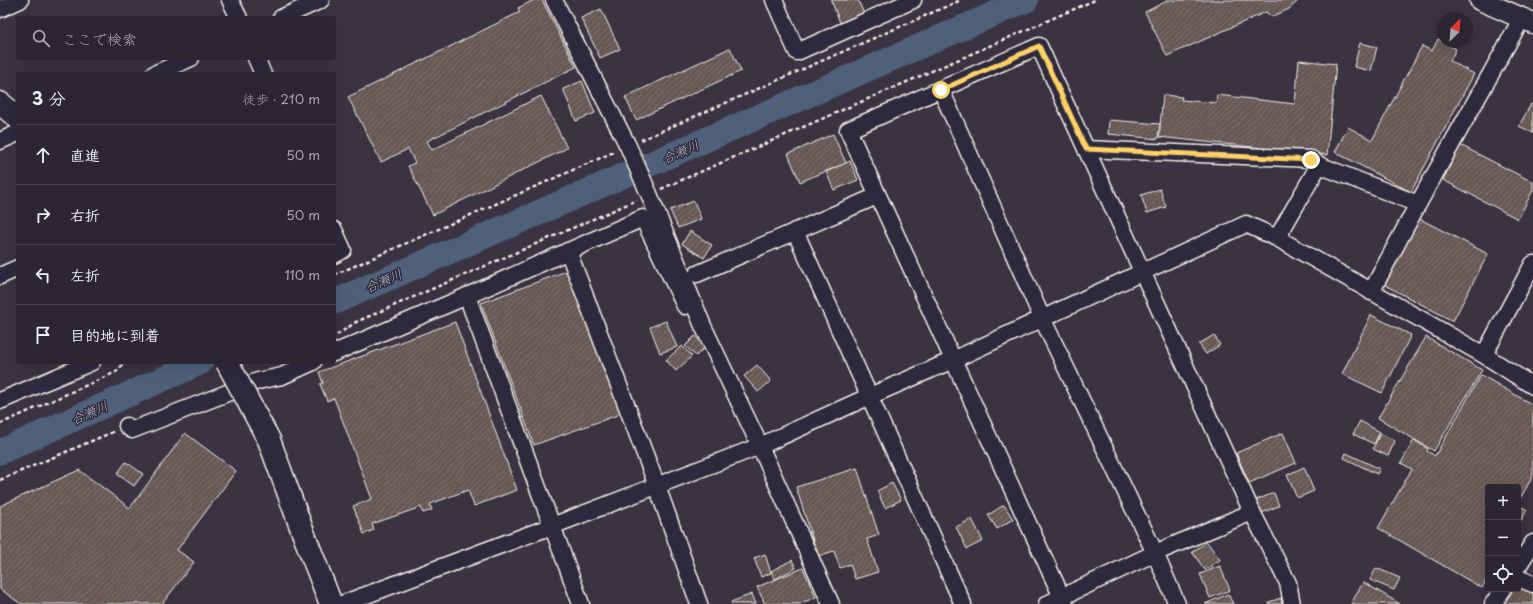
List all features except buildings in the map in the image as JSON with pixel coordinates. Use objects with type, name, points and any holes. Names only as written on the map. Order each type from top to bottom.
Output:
[{"type":"main road","points":[[0,102],[16,116]]},
{"type":"main road","points":[[228,364],[269,440],[331,604]]},
{"type":"street","points":[[0,9],[20,0]]},
{"type":"street","points":[[230,0],[237,16]]},
{"type":"street","points":[[285,16],[321,0]]},
{"type":"street","points":[[554,0],[628,146],[703,326],[760,446],[831,604]]},
{"type":"street","points":[[774,0],[797,52],[913,0]]},
{"type":"street","points":[[1371,292],[1418,204],[1527,20],[1480,0]]},
{"type":"street","points":[[1064,601],[848,130],[1039,46],[1252,512],[1288,583],[1292,604]]},
{"type":"street","points":[[159,72],[186,60]]},
{"type":"street","points":[[257,60],[263,72]]},
{"type":"street","points":[[941,90],[1042,318],[1155,553],[1177,604]]},
{"type":"street","points":[[0,141],[16,134]]},
{"type":"street","points":[[1086,149],[1311,160],[1319,165],[1418,204]]},
{"type":"street","points":[[1278,238],[1319,165]]},
{"type":"street","points":[[697,274],[877,196]]},
{"type":"street","points":[[336,352],[643,218],[693,322],[703,326]]},
{"type":"street","points":[[342,604],[552,526],[760,446],[953,360],[1246,224],[1278,238],[1484,355],[1533,386]]},
{"type":"street","points":[[794,231],[963,604]]},
{"type":"street","points":[[336,234],[343,250],[336,253]]},
{"type":"street","points":[[568,251],[657,486],[699,604]]},
{"type":"street","points":[[1484,355],[1533,264]]},
{"type":"street","points":[[0,276],[16,269]]},
{"type":"street","points":[[467,296],[581,604]]},
{"type":"street","points":[[0,401],[87,364]]},
{"type":"street","points":[[127,426],[132,430],[258,381],[282,376],[309,364]]},
{"type":"street","points":[[1047,604],[1064,601],[1155,553],[1252,512]]},
{"type":"street","points":[[1521,561],[1533,543]]},
{"type":"street","points":[[1521,579],[1533,584]]},
{"type":"street","points":[[1493,604],[1501,592]]},
{"type":"path","points":[[336,275],[961,0]]},
{"type":"path","points":[[336,335],[356,322],[648,191],[1096,0]]},
{"type":"path","points":[[0,424],[116,372],[123,364]]},
{"type":"path","points":[[0,480],[127,426]]},
{"type":"waterway","name":"合瀬川","points":[[336,301],[1026,0]]},
{"type":"waterway","name":"合瀬川","points":[[0,452],[197,364]]},
{"type":"route","points":[[941,90],[1039,46],[1086,149],[1311,160]]}]
